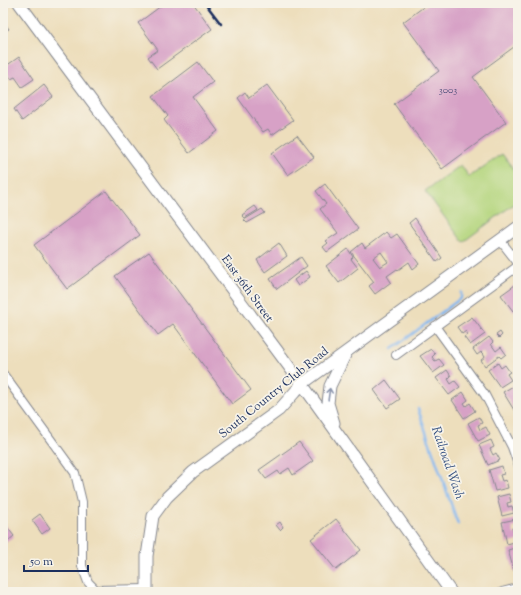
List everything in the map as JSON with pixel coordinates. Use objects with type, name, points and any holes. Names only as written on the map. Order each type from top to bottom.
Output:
[{"type":"main road","name":"East 36th Street","points":[[19,3],[302,384],[451,592]]},
{"type":"main road","name":"South Country Club Road","points":[[147,591],[147,556],[153,516],[167,497],[194,472],[279,410],[302,384],[518,227]]},
{"type":"main road","points":[[336,432],[328,403],[330,386],[347,351]]},
{"type":"street","points":[[396,355],[518,265],[500,240]]},
{"type":"street","points":[[435,326],[486,395],[512,447],[518,464]]},
{"type":"street","points":[[3,374],[75,473],[82,502],[82,566],[88,582],[96,590],[147,591]]},
{"type":"street","points":[[502,592],[518,588]]},
{"type":"green space","points":[[502,154],[518,175],[518,201],[463,242],[425,191],[461,165],[469,177]]},
{"type":"building","points":[[165,3],[193,3],[212,29],[157,69],[148,57],[158,50],[138,23]]},
{"type":"building","points":[[429,3],[513,3],[518,10],[518,44],[473,77],[506,122],[442,169],[394,104],[439,71],[403,22]]},
{"type":"building","points":[[3,21],[9,29],[3,33]]},
{"type":"building","points":[[19,57],[34,79],[22,87],[15,77],[11,79],[3,68]]},
{"type":"building","points":[[198,62],[213,82],[193,97],[218,131],[189,153],[164,120],[168,116],[153,96]]},
{"type":"building","points":[[44,85],[53,97],[22,121],[14,109]]},
{"type":"building","points":[[267,85],[293,120],[272,135],[268,129],[263,132],[238,98],[245,92],[249,98]]},
{"type":"building","points":[[297,135],[314,157],[288,175],[272,153]]},
{"type":"building","points":[[325,184],[358,229],[327,252],[323,247],[328,243],[326,241],[338,233],[320,209],[326,204],[316,191]]},
{"type":"building","points":[[106,191],[140,235],[67,289],[34,245]]},
{"type":"building","points":[[255,206],[258,210],[245,218],[242,215]]},
{"type":"building","points":[[262,209],[265,213],[247,223],[244,220]]},
{"type":"building","points":[[415,218],[442,258],[437,262],[409,223]]},
{"type":"building","points":[[386,232],[391,238],[397,234],[419,264],[413,269],[409,262],[398,270],[397,269],[387,276],[391,282],[375,294],[369,286],[374,282],[351,252],[362,243],[365,248]],"holes":[[[381,252],[388,262],[380,267],[373,258]]]},
{"type":"building","points":[[279,243],[287,256],[265,272],[257,260]]},
{"type":"building","points":[[348,249],[353,257],[351,259],[358,268],[339,283],[326,266]]},
{"type":"building","points":[[149,252],[251,390],[232,404],[173,324],[158,335],[115,276]]},
{"type":"building","points":[[301,257],[307,266],[277,289],[270,279]]},
{"type":"building","points":[[306,271],[310,277],[298,286],[294,280]]},
{"type":"building","points":[[515,285],[518,290],[518,308],[513,311],[501,295]]},
{"type":"building","points":[[472,317],[485,334],[470,345],[464,337],[468,335],[466,331],[462,334],[457,327]]},
{"type":"building","points":[[500,332],[502,335],[499,338],[496,335]]},
{"type":"building","points":[[489,337],[493,342],[491,344],[496,351],[501,347],[506,354],[501,358],[499,356],[485,366],[481,360],[485,357],[483,354],[481,352],[477,355],[473,349]]},
{"type":"building","points":[[431,349],[435,354],[432,357],[435,361],[439,359],[444,365],[433,373],[420,356]]},
{"type":"building","points":[[498,363],[501,368],[505,365],[510,372],[507,374],[511,380],[500,387],[488,370]]},
{"type":"building","points":[[447,370],[451,376],[448,379],[451,384],[455,381],[460,387],[449,395],[436,378]]},
{"type":"building","points":[[386,380],[400,399],[387,408],[374,390]]},
{"type":"building","points":[[515,385],[518,391],[518,408],[514,410],[503,392]]},
{"type":"building","points":[[463,392],[468,400],[464,403],[466,406],[470,403],[475,411],[464,418],[452,400]]},
{"type":"building","points":[[479,417],[482,423],[478,425],[480,430],[486,427],[490,435],[478,441],[468,423]]},
{"type":"building","points":[[491,440],[494,447],[490,449],[493,455],[496,453],[500,460],[488,465],[479,445]]},
{"type":"building","points":[[299,442],[313,461],[293,475],[289,468],[280,474],[278,471],[266,479],[259,470]]},
{"type":"building","points":[[502,466],[504,474],[500,475],[502,481],[506,480],[508,488],[495,491],[489,470]]},
{"type":"building","points":[[509,494],[511,502],[507,503],[508,507],[512,506],[514,513],[502,516],[497,497]]},
{"type":"building","points":[[40,514],[50,528],[42,534],[32,520]]},
{"type":"building","points":[[336,519],[361,550],[336,570],[311,539]]},
{"type":"building","points":[[516,519],[518,527],[512,528],[514,534],[518,533],[518,541],[507,544],[502,522]]},
{"type":"building","points":[[3,522],[14,536],[3,545]]},
{"type":"building","points":[[280,522],[283,527],[280,530],[276,525]]},
{"type":"building","points":[[518,547],[518,570],[514,571],[508,550]]},
{"type":"waterway","points":[[392,349],[461,298],[461,292]]},
{"type":"waterway","name":"Railroad Wash","points":[[418,409],[458,524]]},
{"type":"railway","points":[[205,3],[221,24]]}]
